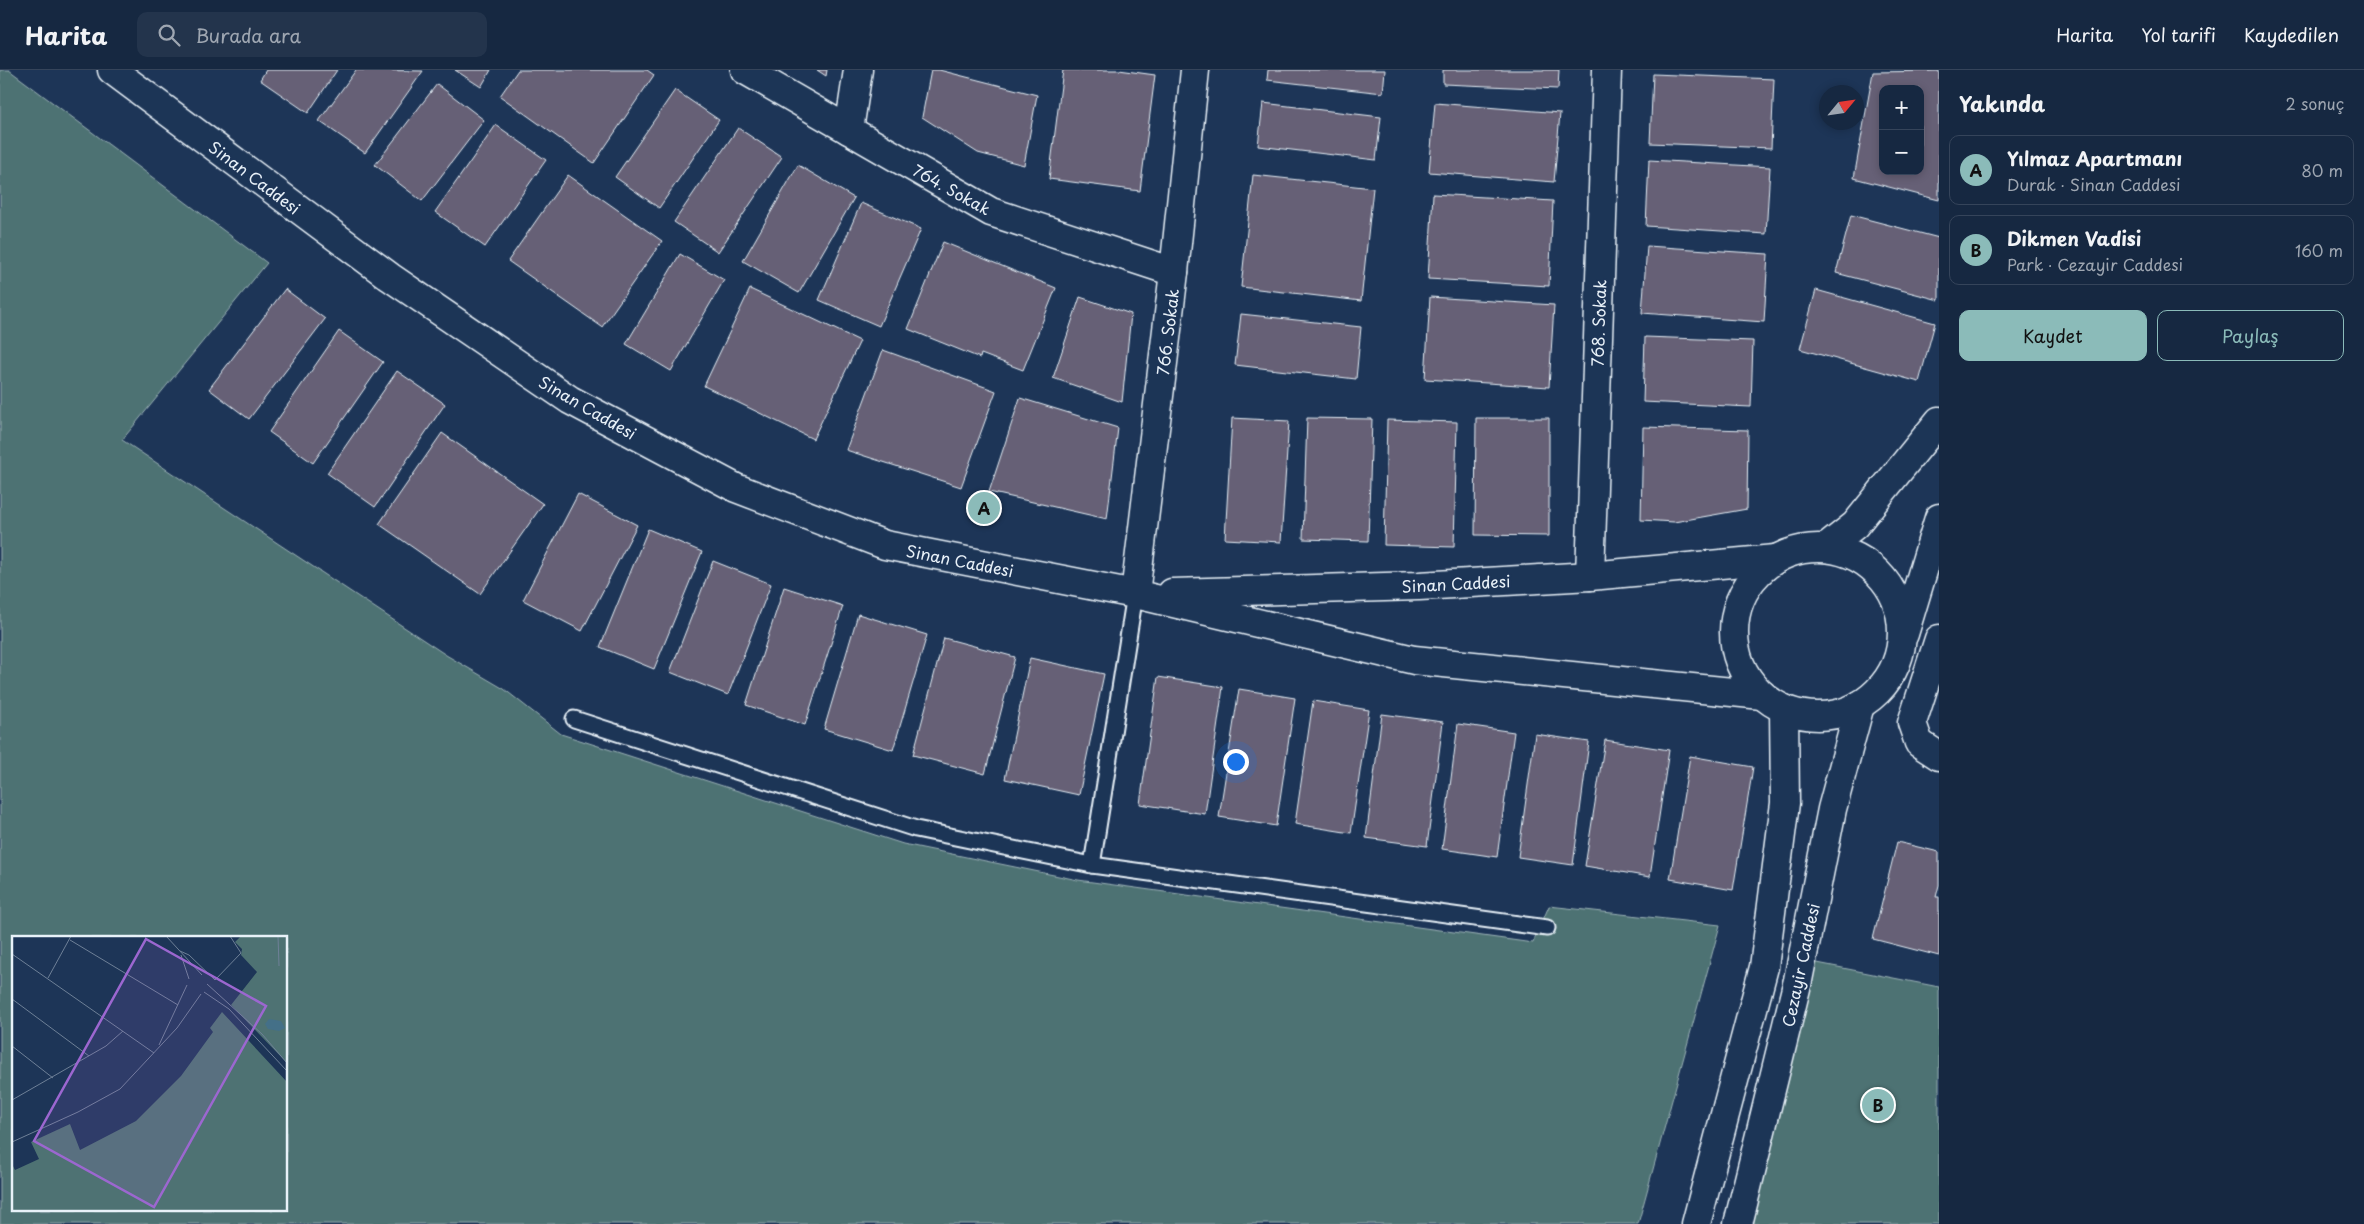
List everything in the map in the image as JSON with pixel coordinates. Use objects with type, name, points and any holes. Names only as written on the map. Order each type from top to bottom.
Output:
[{"type":"main road","name":"Sinan Caddesi","points":[[112,70],[390,277],[570,400],[736,488],[885,545],[1136,594],[1414,660],[1762,695]]},
{"type":"main road","name":"764. Sokak","points":[[745,70],[991,212],[1174,272]]},
{"type":"main road","points":[[849,130],[858,70]]},
{"type":"main road","name":"766. Sokak","points":[[1136,594],[1174,272],[1195,70]]},
{"type":"main road","name":"768. Sokak","points":[[1590,576],[1607,70]]},
{"type":"main road","points":[[1826,548],[1856,525],[1939,420]]},
{"type":"main road","points":[[1902,640],[1900,614],[1891,589],[1874,568],[1852,554],[1826,548],[1800,549],[1775,559],[1754,576],[1740,598],[1734,623],[1735,650],[1745,675],[1762,695],[1784,709],[1810,716],[1836,715],[1860,705],[1881,689],[1895,666],[1939,518]]},
{"type":"main road","name":"Sinan Caddesi","points":[[1136,594],[1419,586],[1590,576],[1775,559]]},
{"type":"main road","points":[[1939,639],[1912,723],[1919,743],[1939,756]]},
{"type":"main road","name":"Cezayir Caddesi","points":[[1738,1224],[1798,980],[1832,809],[1860,705]]},
{"type":"main road","points":[[1696,1224],[1764,967],[1785,803],[1784,709]]},
{"type":"lane","points":[[1092,865],[1136,594]]},
{"type":"lane","points":[[574,719],[916,829],[1092,865],[1547,928]]},
{"type":"green space","points":[[0,70],[9,70],[267,263],[122,440],[446,655],[504,689],[561,734],[903,844],[1078,880],[1533,943],[1549,906],[1720,925],[1638,1224],[0,1224]]},
{"type":"green space","points":[[1802,960],[1939,987],[1939,1224],[1738,1224]]},
{"type":"building","points":[[266,70],[337,70],[308,113],[260,80]]},
{"type":"building","points":[[356,70],[423,71],[365,153],[319,121]]},
{"type":"building","points":[[455,70],[491,70],[481,87]]},
{"type":"building","points":[[518,70],[647,70],[654,75],[594,163],[500,96]]},
{"type":"building","points":[[817,70],[827,70],[826,76]]},
{"type":"building","points":[[931,70],[939,70],[1037,95],[1024,165],[978,153],[922,117]]},
{"type":"building","points":[[1063,70],[1119,70],[1155,75],[1140,191],[1049,179]]},
{"type":"building","points":[[1268,70],[1385,70],[1383,93],[1267,80]]},
{"type":"building","points":[[1443,70],[1559,70],[1558,89],[1443,84]]},
{"type":"building","points":[[1939,71],[1939,200],[1854,178],[1873,72]]},
{"type":"building","points":[[1653,74],[1774,79],[1771,148],[1650,143]]},
{"type":"building","points":[[437,84],[484,120],[422,201],[375,165]]},
{"type":"building","points":[[675,90],[719,120],[659,208],[615,177]]},
{"type":"building","points":[[1263,103],[1381,117],[1376,160],[1258,146]]},
{"type":"building","points":[[1435,103],[1560,113],[1554,182],[1429,172]]},
{"type":"building","points":[[496,125],[546,160],[485,247],[435,212]]},
{"type":"building","points":[[738,128],[782,157],[718,252],[674,222]]},
{"type":"building","points":[[1649,160],[1770,167],[1766,234],[1646,226]]},
{"type":"building","points":[[798,165],[854,198],[799,293],[743,261]]},
{"type":"building","points":[[568,175],[662,241],[602,327],[508,261]]},
{"type":"building","points":[[1253,175],[1373,188],[1361,301],[1241,287]]},
{"type":"building","points":[[1433,194],[1553,201],[1549,286],[1428,279]]},
{"type":"building","points":[[861,203],[921,229],[879,326],[819,300]]},
{"type":"building","points":[[1851,215],[1939,238],[1939,300],[1836,273]]},
{"type":"building","points":[[943,242],[1056,288],[1023,370],[981,354],[980,358],[908,329]]},
{"type":"building","points":[[1647,246],[1768,254],[1764,322],[1642,313]]},
{"type":"building","points":[[680,254],[724,280],[671,371],[626,344]]},
{"type":"building","points":[[285,289],[325,319],[249,419],[209,389]]},
{"type":"building","points":[[750,289],[860,341],[813,439],[704,386]]},
{"type":"building","points":[[1816,290],[1935,323],[1919,382],[1800,349]]},
{"type":"building","points":[[1080,297],[1131,314],[1122,402],[1053,378]]},
{"type":"building","points":[[1430,297],[1554,305],[1549,387],[1425,379]]},
{"type":"building","points":[[1241,314],[1361,327],[1356,379],[1235,365]]},
{"type":"building","points":[[339,331],[383,362],[313,463],[269,432]]},
{"type":"building","points":[[1645,337],[1753,341],[1751,407],[1643,402]]},
{"type":"building","points":[[883,350],[996,391],[961,487],[846,450]]},
{"type":"building","points":[[397,371],[445,404],[375,507],[327,473]]},
{"type":"building","points":[[1020,398],[1118,428],[1107,519],[989,492]]},
{"type":"building","points":[[1232,418],[1289,421],[1281,542],[1225,539]]},
{"type":"building","points":[[1307,418],[1372,419],[1368,541],[1303,539]]},
{"type":"building","points":[[1476,418],[1549,418],[1549,536],[1475,535]]},
{"type":"building","points":[[1387,420],[1457,422],[1454,547],[1384,545]]},
{"type":"building","points":[[1643,427],[1748,430],[1747,509],[1674,522],[1641,520]]},
{"type":"building","points":[[442,433],[543,504],[480,594],[379,524]]},
{"type":"building","points":[[578,494],[637,525],[582,631],[523,600]]},
{"type":"building","points":[[648,529],[702,552],[654,669],[600,647]]},
{"type":"building","points":[[713,561],[771,584],[728,695],[670,672]]},
{"type":"building","points":[[784,587],[843,606],[805,725],[746,705]]},
{"type":"building","points":[[858,614],[927,635],[893,750],[824,729]]},
{"type":"building","points":[[944,638],[1015,657],[985,774],[913,755]]},
{"type":"building","points":[[1030,658],[1104,674],[1079,795],[1005,779]]},
{"type":"building","points":[[1158,677],[1223,687],[1205,814],[1140,804]]},
{"type":"building","points":[[1239,689],[1295,698],[1276,826],[1219,817]]},
{"type":"building","points":[[1313,701],[1369,710],[1351,833],[1295,824]]},
{"type":"building","points":[[1382,714],[1443,722],[1427,846],[1366,838]]},
{"type":"building","points":[[1458,724],[1514,732],[1497,857],[1442,849]]},
{"type":"building","points":[[1535,734],[1589,742],[1573,865],[1518,857]]},
{"type":"building","points":[[1605,740],[1669,750],[1650,877],[1585,866]]},
{"type":"building","points":[[1690,756],[1753,767],[1733,890],[1670,879]]},
{"type":"building","points":[[1897,842],[1939,852],[1939,885],[1936,897],[1939,897],[1939,956],[1873,939]]},
{"type":"place","name":"Yılmaz Apartmanı","points":[[984,508]]},
{"type":"place","name":"Dikmen Vadisi","points":[[1878,1105]]}]
